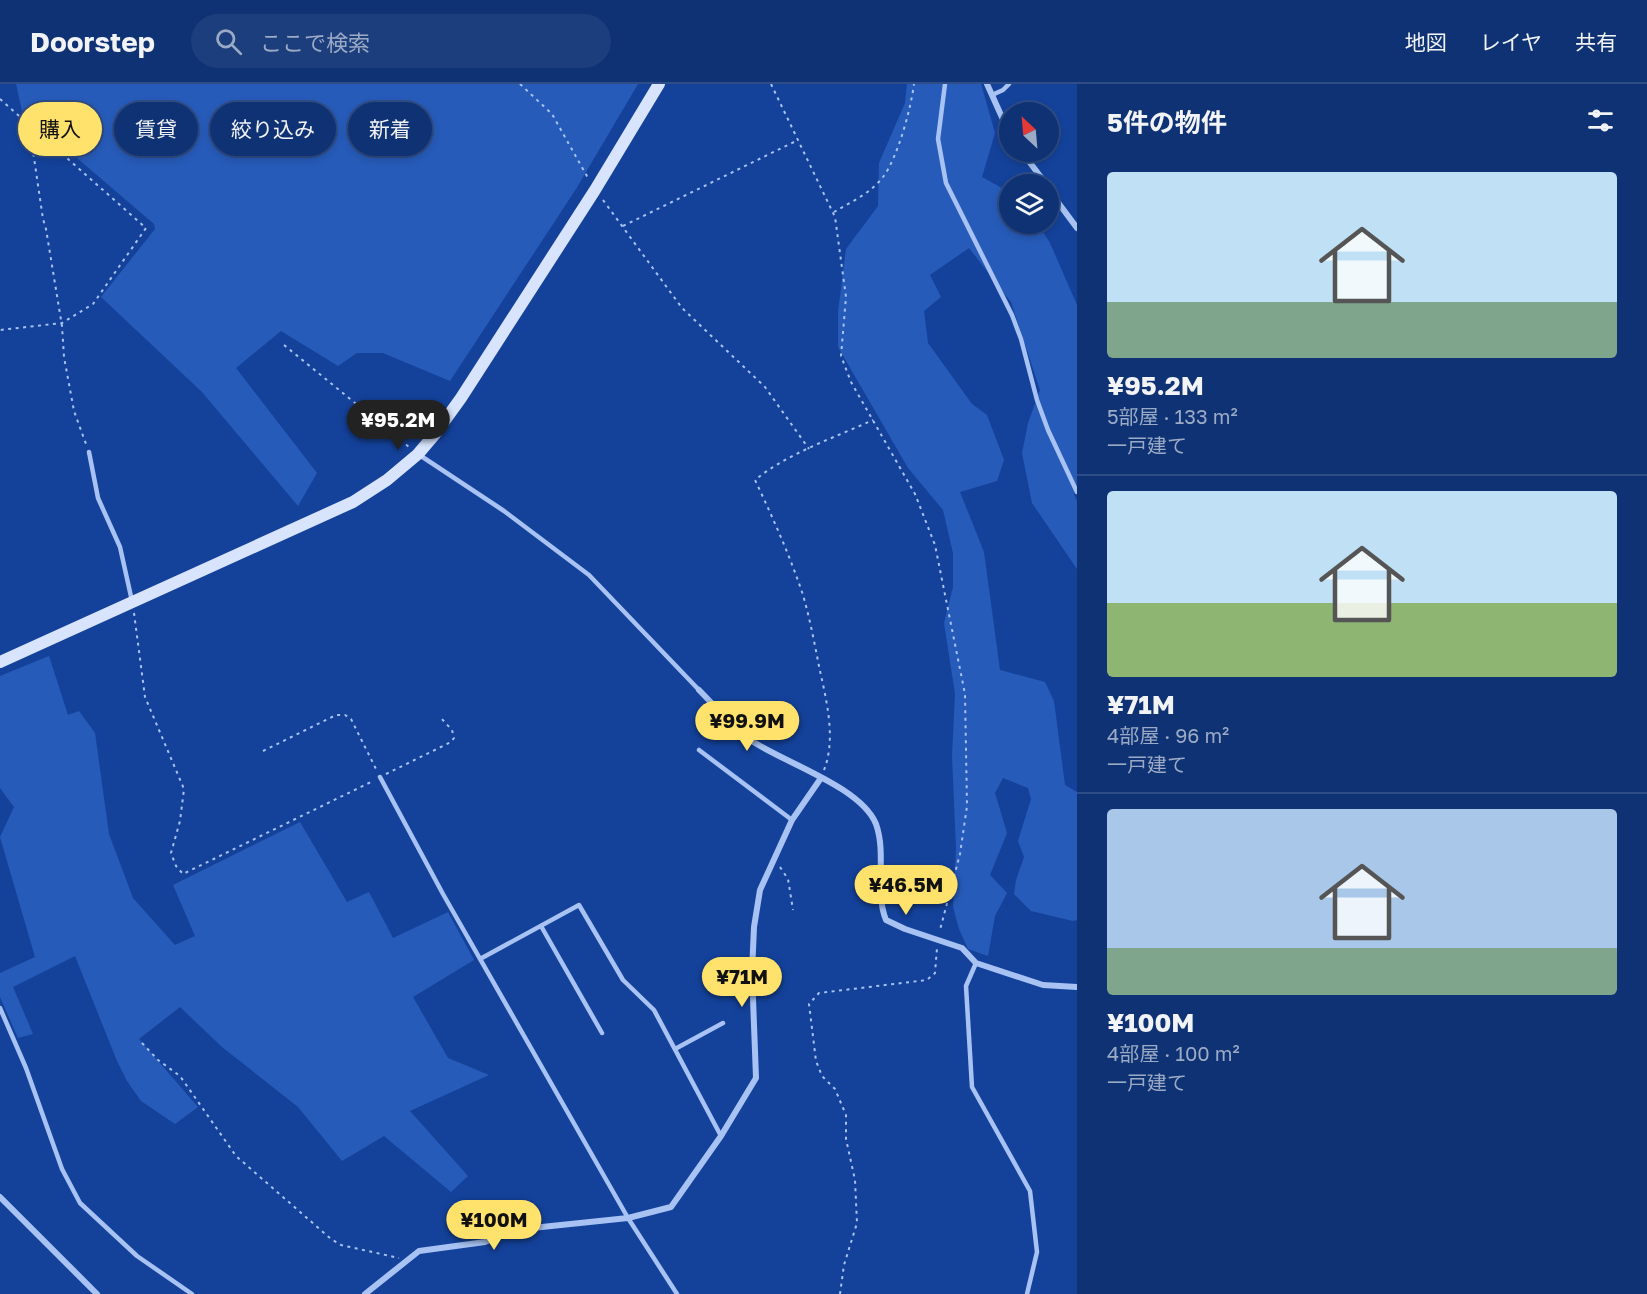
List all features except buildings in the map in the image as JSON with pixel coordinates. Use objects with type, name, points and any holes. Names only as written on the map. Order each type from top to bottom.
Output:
[{"type":"street","points":[[0,662],[353,502],[387,480],[418,454],[461,398],[595,190],[659,84]]},
{"type":"street","points":[[987,84],[999,113]]},
{"type":"street","points":[[1059,204],[1077,228]]},
{"type":"street","points":[[699,690],[750,740],[845,791],[862,804],[875,823],[880,842],[882,899],[886,920],[962,948],[975,963],[1043,985],[1077,987]]},
{"type":"street","points":[[365,1294],[419,1251],[485,1242],[513,1230],[628,1218],[671,1207],[721,1136],[756,1078],[752,972],[754,927],[760,890],[792,820],[820,778]]},
{"type":"street","points":[[0,1197],[97,1294]]},
{"type":"lane","points":[[945,84],[938,139],[946,183],[1012,315],[1048,430],[1077,492]]},
{"type":"lane","points":[[992,95],[1009,84]]},
{"type":"lane","points":[[89,452],[98,498],[120,548],[132,601]]},
{"type":"lane","points":[[418,454],[504,511],[589,575],[699,690]]},
{"type":"lane","points":[[699,750],[792,820]]},
{"type":"lane","points":[[380,777],[480,959],[628,1218],[677,1294]]},
{"type":"lane","points":[[480,959],[579,905],[623,980],[654,1010],[721,1136]]},
{"type":"lane","points":[[541,926],[602,1033]]},
{"type":"lane","points":[[975,963],[966,986],[972,1087],[1030,1191],[1037,1252],[1027,1294]]},
{"type":"lane","points":[[0,1008],[26,1068],[62,1169],[80,1203],[137,1256],[192,1294]]},
{"type":"lane","points":[[675,1049],[723,1023]]},
{"type":"path","points":[[520,84],[552,114],[595,190],[682,308],[765,387],[809,449]]},
{"type":"path","points":[[771,84],[833,213],[846,297],[841,356],[851,382],[915,494],[935,545],[965,694],[967,806],[960,854],[938,939],[935,973],[927,980],[819,993],[809,1004],[816,1061],[822,1076],[835,1089],[846,1115],[846,1139],[855,1180],[857,1223],[844,1265],[840,1294]]},
{"type":"path","points":[[833,213],[869,191],[883,176],[897,149],[914,84]]},
{"type":"path","points":[[0,99],[18,115]]},
{"type":"path","points":[[623,226],[798,140]]},
{"type":"path","points":[[34,156],[62,323],[64,357],[74,411],[89,452]]},
{"type":"path","points":[[0,330],[62,323],[93,304],[146,228],[65,156]]},
{"type":"path","points":[[284,345],[418,454]]},
{"type":"path","points":[[820,778],[828,761],[830,745],[827,703],[821,674],[803,596],[756,480],[766,471],[873,420]]},
{"type":"path","points":[[132,601],[145,697],[184,789],[180,820],[171,853],[176,866],[183,874],[451,742],[454,738],[452,730],[441,717]]},
{"type":"path","points":[[263,751],[336,715],[345,715],[351,719],[380,777]]},
{"type":"path","points":[[772,862],[779,866],[788,879],[793,910]]},
{"type":"path","points":[[142,1043],[158,1060],[180,1076],[236,1156],[331,1239],[341,1245],[395,1256],[407,1262]]},
{"type":"shaded area","points":[[16,84],[638,84],[576,189],[450,381],[383,353],[357,353],[338,366],[281,331],[236,368],[317,473],[298,506],[202,392],[101,297],[155,229],[154,224],[75,156],[102,156],[102,102],[20,102]]},
{"type":"shaded area","points":[[907,84],[981,84],[995,133],[982,177],[999,186],[999,234],[1044,234],[1077,305],[1077,487],[1074,494],[1077,501],[1077,569],[1032,503],[1022,453],[1028,423],[1040,390],[1011,302],[969,248],[930,275],[941,297],[924,311],[928,343],[972,404],[987,415],[1004,460],[997,481],[960,492],[984,552],[1000,670],[1045,682],[1054,701],[1065,785],[1077,792],[1077,920],[1073,921],[1031,911],[1014,894],[1024,857],[1018,841],[1031,799],[1028,788],[1003,778],[995,793],[1007,833],[990,875],[1007,893],[995,916],[988,956],[968,949],[953,907],[956,848],[952,756],[955,694],[944,623],[953,587],[953,553],[943,510],[908,468],[838,347],[838,312],[846,249],[878,206],[879,163],[905,103]]},
{"type":"shaded area","points":[[49,656],[68,715],[79,711],[95,733],[109,834],[133,898],[175,945],[195,936],[173,885],[300,822],[347,902],[369,892],[393,938],[448,912],[474,960],[413,997],[448,1058],[489,1075],[410,1111],[468,1176],[451,1192],[384,1136],[342,1161],[298,1107],[222,1047],[180,1007],[139,1039],[198,1107],[175,1124],[141,1101],[127,1081],[75,956],[13,987],[33,1034],[18,1038],[0,997],[0,973],[35,957],[0,837],[14,807],[0,788],[0,676]]}]
